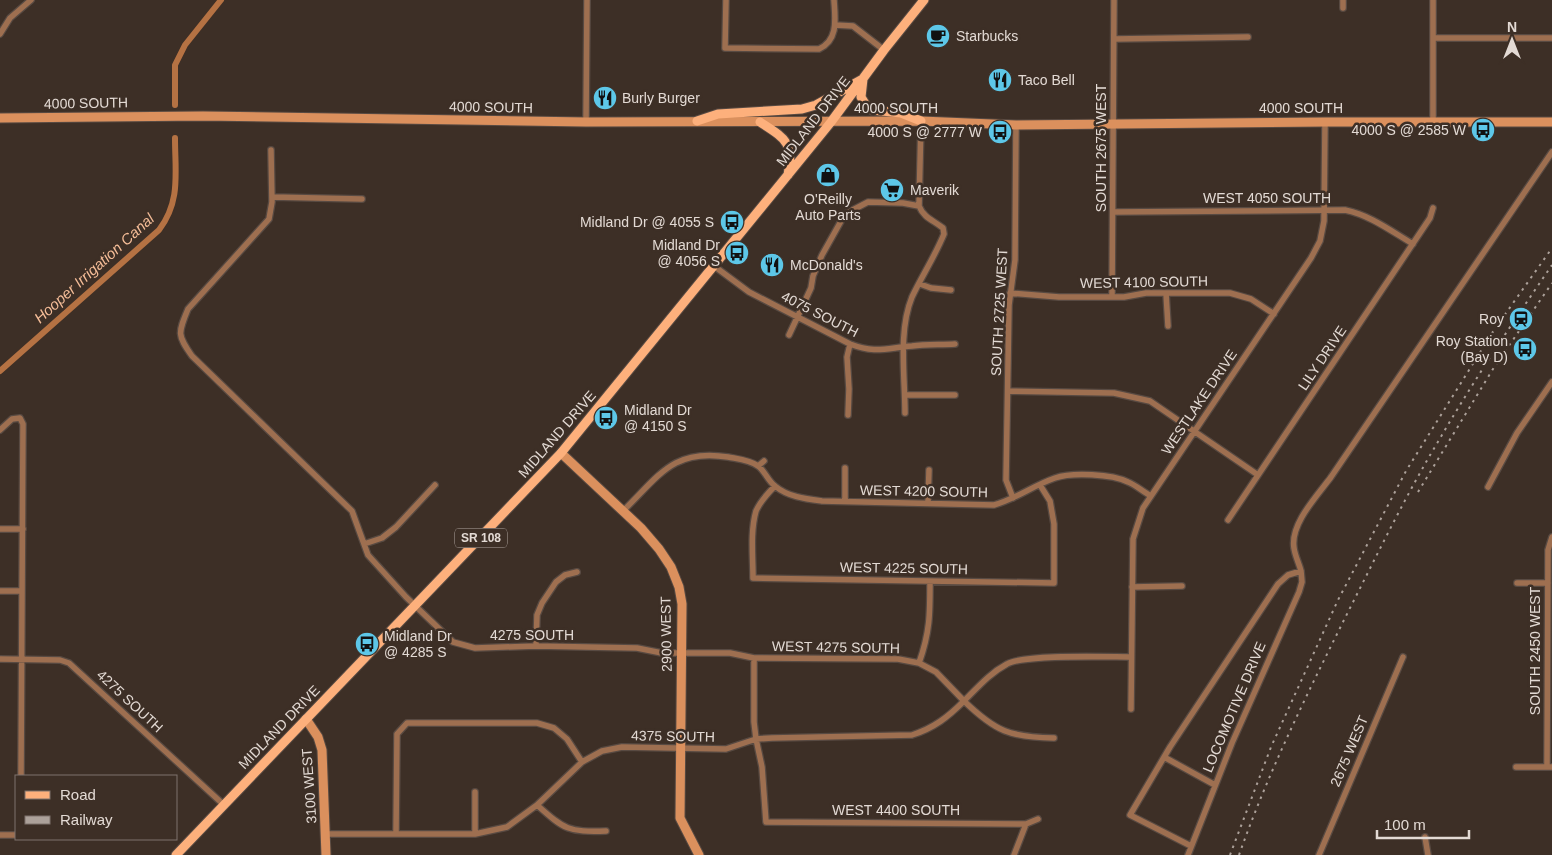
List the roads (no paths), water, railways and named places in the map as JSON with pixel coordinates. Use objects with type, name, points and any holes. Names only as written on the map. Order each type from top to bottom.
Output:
[{"type":"main road","name":"MIDLAND DRIVE","points":[[176,855],[561,454],[831,122],[924,0]]},
{"type":"main road","points":[[863,78],[862,97],[867,106],[872,110],[901,113],[921,121]]},
{"type":"main road","points":[[697,122],[718,114],[809,107],[816,105],[863,78]]},
{"type":"main road","points":[[760,122],[778,133],[788,144],[791,160],[788,175]]},
{"type":"street","points":[[18,0],[25,5]]},
{"type":"street","points":[[0,34],[10,18],[31,0]]},
{"type":"street","points":[[586,122],[588,0]]},
{"type":"street","points":[[726,0],[725,48],[819,49],[828,44],[832,39],[835,25],[834,0]]},
{"type":"street","name":"SOUTH 2675 WEST","points":[[1112,297],[1114,0]]},
{"type":"street","points":[[1343,0],[1343,8]]},
{"type":"street","points":[[1433,0],[1433,122]]},
{"type":"street","points":[[835,25],[853,26],[884,50]]},
{"type":"street","points":[[1114,39],[1248,37]]},
{"type":"street","points":[[1433,38],[1552,38]]},
{"type":"street","name":"4000 SOUTH","points":[[0,118],[213,116],[586,122],[921,121],[1016,125],[1552,122]]},
{"type":"street","points":[[905,413],[903,346],[912,298],[944,234],[943,228],[925,217],[919,206],[921,121]]},
{"type":"street","name":"WESTLAKE DRIVE","points":[[1131,708],[1130,658],[1133,539],[1143,508],[1274,314],[1320,241],[1324,221],[1325,122]]},
{"type":"street","name":"SOUTH 2725 WEST","points":[[1013,498],[1006,480],[1010,293],[1015,260],[1016,125]]},
{"type":"street","points":[[271,150],[272,197],[362,199]]},
{"type":"street","points":[[1191,846],[1130,815],[1164,757],[1278,584],[1288,575],[1301,570],[1294,547],[1294,539],[1301,519],[1552,152]]},
{"type":"street","name":"4275 SOUTH","points":[[272,197],[269,219],[188,309],[181,326],[181,340],[192,356],[352,511],[368,555],[389,580],[453,642],[475,648],[536,646],[637,648],[662,653]]},
{"type":"street","points":[[789,335],[811,288],[813,276],[822,255],[845,214],[868,202],[903,203],[919,206]]},
{"type":"street","name":"LILY DRIVE","points":[[1228,520],[1413,244],[1430,218],[1434,208]]},
{"type":"street","name":"WEST 4050 SOUTH","points":[[1113,212],[1344,210],[1358,212],[1413,244]]},
{"type":"street","name":"4075 SOUTH","points":[[714,266],[749,292],[850,344],[872,351],[903,346],[955,344]]},
{"type":"street","points":[[920,284],[931,288],[951,290]]},
{"type":"street","name":"WEST 4100 SOUTH","points":[[1010,293],[1059,297],[1124,297],[1146,293],[1230,293],[1251,299],[1274,314]]},
{"type":"street","points":[[1166,293],[1168,326]]},
{"type":"street","points":[[848,415],[847,357],[850,344]]},
{"type":"street","points":[[1488,487],[1517,433],[1552,382]]},
{"type":"street","points":[[1008,391],[1114,393],[1150,401],[1258,474]]},
{"type":"street","points":[[905,395],[955,395]]},
{"type":"street","points":[[0,430],[12,419],[20,418],[23,424],[21,775]]},
{"type":"street","name":"2900 WEST","points":[[561,454],[623,511],[659,549],[671,567],[679,587],[682,604],[680,818],[699,855]]},
{"type":"street","name":"WEST 4200 SOUTH","points":[[623,511],[674,462],[691,456],[708,454],[739,459],[758,466],[775,486],[787,493],[803,498],[994,505],[1056,477],[1075,475],[1112,477],[1128,482],[1151,496]]},
{"type":"street","points":[[758,466],[764,460]]},
{"type":"street","points":[[845,501],[846,468]]},
{"type":"street","points":[[928,503],[929,470]]},
{"type":"street","points":[[364,544],[382,538],[396,527],[435,485]]},
{"type":"street","name":"WEST 4225 SOUTH","points":[[775,486],[764,498],[757,510],[754,524],[753,578],[1054,583],[1054,524],[1050,501],[1040,485]]},
{"type":"street","points":[[0,529],[23,529]]},
{"type":"street","name":"SOUTH 2450 WEST","points":[[1550,767],[1548,550],[1552,537]]},
{"type":"street","name":"LOCOMOTIVE DRIVE","points":[[1188,855],[1254,691],[1299,592],[1302,582],[1301,570]]},
{"type":"street","points":[[536,646],[538,615],[542,603],[556,582],[565,575],[576,572]]},
{"type":"street","points":[[919,663],[930,624],[930,582]]},
{"type":"street","points":[[1517,583],[1548,583]]},
{"type":"street","points":[[1132,587],[1182,586]]},
{"type":"street","points":[[0,591],[22,590]]},
{"type":"street","name":"WEST 4275 SOUTH","points":[[662,653],[730,653],[754,658],[898,659],[919,663],[936,672],[964,702]]},
{"type":"street","name":"2675 WEST","points":[[1319,855],[1403,657]]},
{"type":"street","points":[[754,658],[756,739]]},
{"type":"street","points":[[1054,738],[1029,737],[1005,732],[983,720],[964,702],[989,675],[1010,662],[1034,659],[1130,658]]},
{"type":"street","name":"4275 SOUTH","points":[[0,659],[60,660],[69,663],[224,806]]},
{"type":"street","name":"4375 SOUTH","points":[[326,834],[475,834],[507,827],[537,805],[582,762],[602,751],[622,748],[726,750],[756,739],[912,736],[929,729],[946,718],[964,702]]},
{"type":"street","name":"3100 WEST","points":[[306,719],[318,737],[322,750],[326,855]]},
{"type":"street","points":[[396,834],[396,734],[407,724],[537,723],[554,728],[567,740],[582,762]]},
{"type":"street","name":"WEST 4400 SOUTH","points":[[756,739],[762,767],[766,822],[1026,824],[1038,820]]},
{"type":"street","points":[[1164,757],[1215,785]]},
{"type":"street","points":[[1516,767],[1550,767]]},
{"type":"street","points":[[475,792],[475,834]]},
{"type":"street","points":[[537,805],[567,829],[584,832],[606,831]]},
{"type":"street","points":[[1014,855],[1026,824]]},
{"type":"street","points":[[0,835],[15,835]]},
{"type":"street","points":[[1425,837],[1428,855]]},
{"type":"waterway","name":"Hooper Irrigation Canal","points":[[175,105],[175,65],[185,45],[221,0]]},
{"type":"waterway","name":"Hooper Irrigation Canal","points":[[0,371],[159,230],[166,219],[174,197],[176,175],[175,138]]},
{"type":"railway","points":[[1230,855],[1271,747],[1338,600],[1406,471],[1494,330],[1552,248]]},
{"type":"railway","points":[[1239,855],[1263,792],[1290,731],[1404,503],[1466,395],[1552,265]]},
{"type":"railway","points":[[1418,492],[1493,369],[1552,283]]},
{"type":"place","name":"Starbucks","points":[[938,36]]},
{"type":"place","name":"Taco Bell","points":[[1000,80]]},
{"type":"place","name":"Burly Burger","points":[[605,98]]},
{"type":"place","name":"4000 S @ 2585 W","points":[[1483,130]]},
{"type":"place","name":"4000 S @ 2777 W","points":[[1000,132]]},
{"type":"place","name":"O'Reilly Auto Parts","points":[[828,175]]},
{"type":"place","name":"Maverik","points":[[892,190]]},
{"type":"place","name":"Midland Dr @ 4055 S","points":[[732,222]]},
{"type":"place","name":"Midland Dr @ 4056 S","points":[[737,253]]},
{"type":"place","name":"McDonald's","points":[[772,265]]},
{"type":"place","name":"Roy","points":[[1521,319]]},
{"type":"place","name":"Roy Station (Bay D)","points":[[1525,349]]},
{"type":"place","name":"Midland Dr @ 4150 S","points":[[606,418]]},
{"type":"place","name":"Midland Dr @ 4285 S","points":[[367,644]]}]
